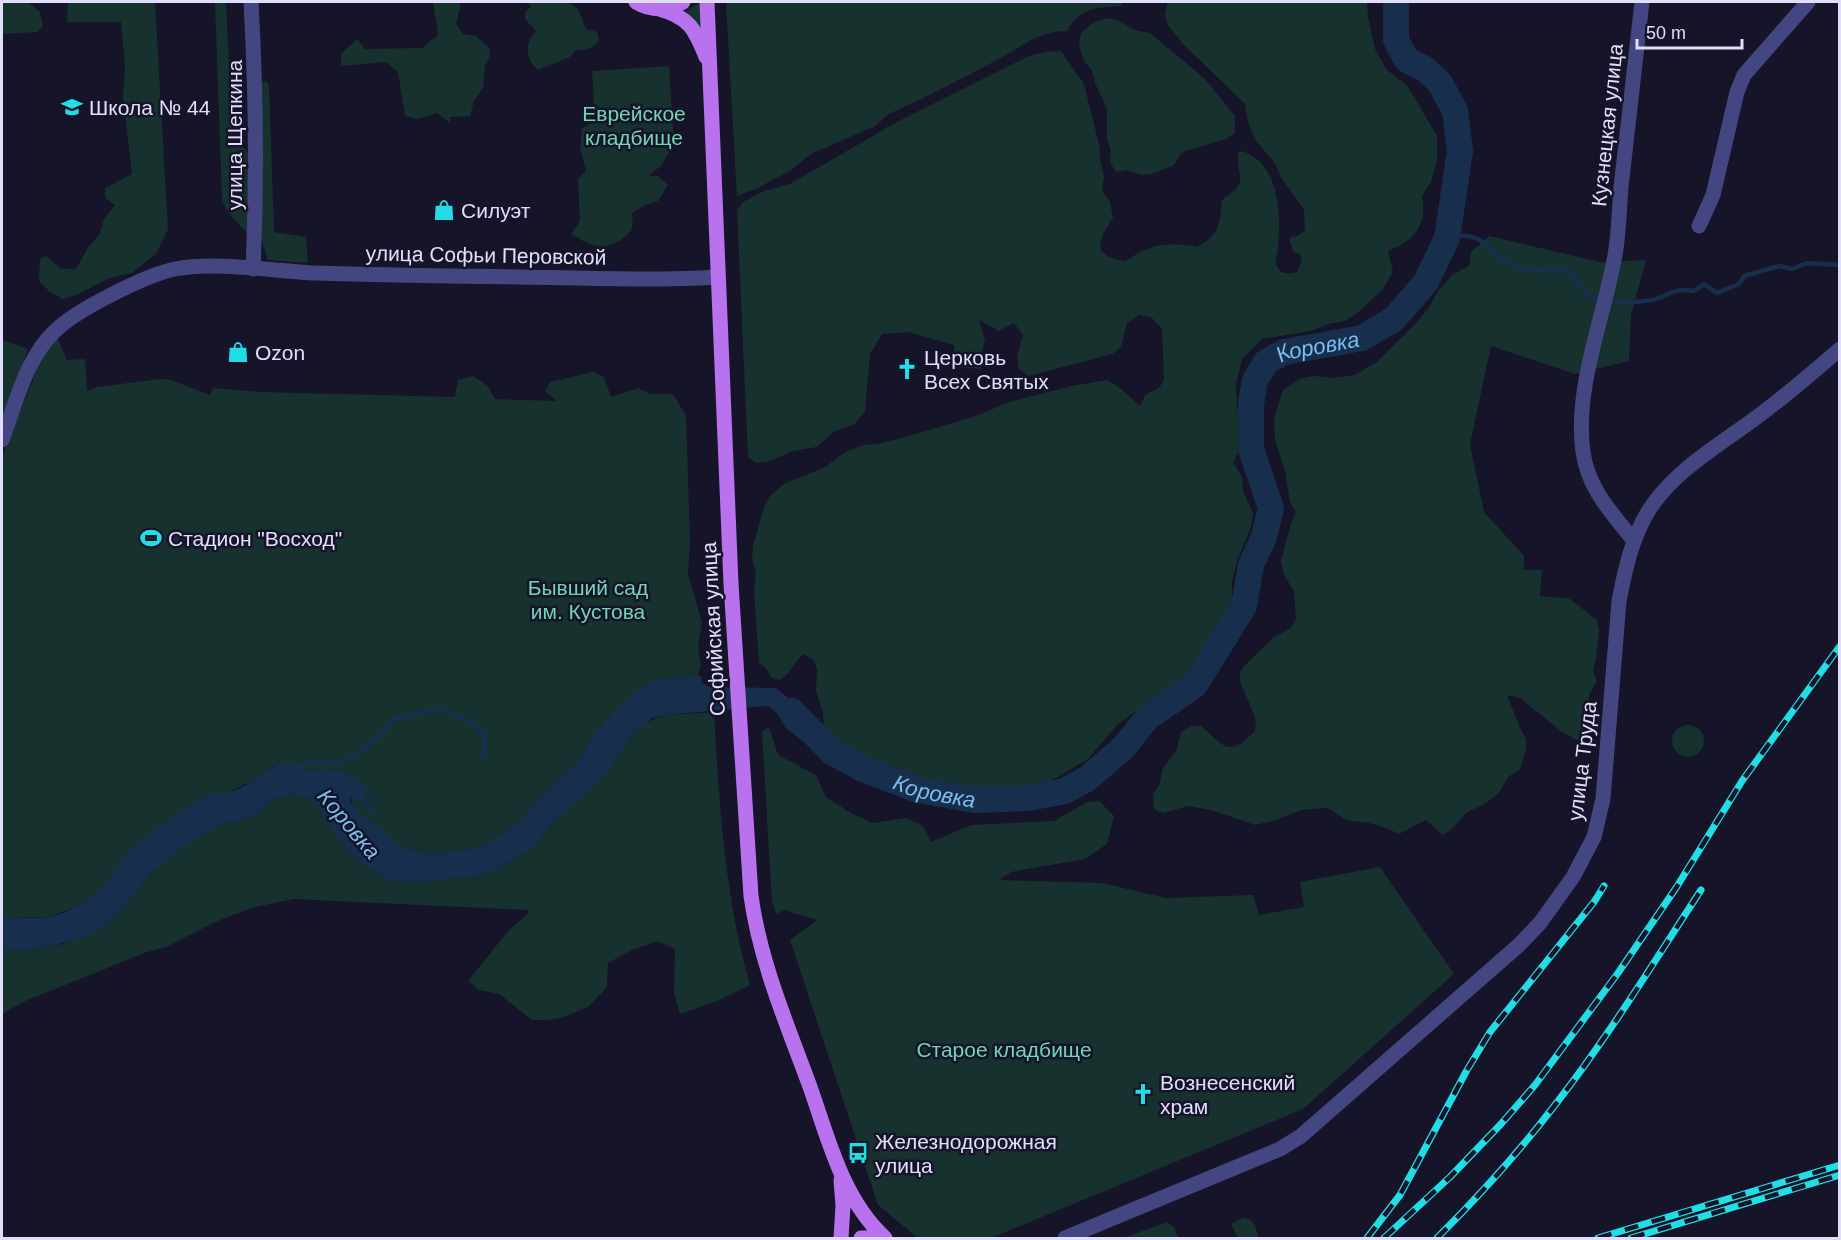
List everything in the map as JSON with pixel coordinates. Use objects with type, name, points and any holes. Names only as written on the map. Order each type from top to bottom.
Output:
[{"type":"main road","name":"Софийская улица","points":[[636,2],[650,8],[677,14],[691,25],[700,39],[711,70]]},
{"type":"main road","points":[[659,9],[669,8],[683,2]]},
{"type":"main road","name":"Софийская улица","points":[[707,2],[735,663],[748,867],[757,931],[775,992],[841,1171],[861,1211],[882,1239]]},
{"type":"main road","name":"Софийская улица","points":[[841,1171],[843,1206],[841,1239]]},
{"type":"main road","points":[[861,1239],[882,1239]]},
{"type":"street","name":"улица Щепкина","points":[[251,2],[255,63],[256,180],[253,269]]},
{"type":"street","name":"Кузнецкая улица","points":[[1634,541],[1597,495],[1587,474],[1582,452],[1581,426],[1585,389],[1616,254],[1642,2]]},
{"type":"street","points":[[1699,226],[1713,195],[1737,92],[1744,75],[1808,2]]},
{"type":"street","name":"улица Софьи Перовской","points":[[2,440],[38,350],[56,329],[71,318],[166,271],[195,267],[314,273],[639,280],[718,277]]},
{"type":"street","name":"улица Труда","points":[[1065,1239],[1290,1143],[1330,1111],[1519,945],[1540,923],[1573,878],[1594,837],[1601,810],[1606,770],[1619,601],[1634,541],[1649,510],[1674,481],[1763,413],[1839,350]]},
{"type":"green space","points":[[2,2],[28,2],[40,12],[43,26],[38,32],[2,34]]},
{"type":"green space","points":[[68,2],[155,2],[168,229],[156,254],[132,273],[107,279],[79,294],[63,299],[50,292],[39,281],[40,259],[46,256],[61,269],[76,269],[89,246],[100,234],[104,219],[115,205],[105,198],[105,188],[132,174],[123,95],[125,66],[121,22],[67,22]]},
{"type":"green space","points":[[215,2],[226,2],[233,147],[241,145],[250,156],[259,81],[267,82],[269,86],[274,232],[306,237],[308,263],[268,260],[262,242],[239,224],[229,213],[222,200]]},
{"type":"green space","points":[[433,2],[460,2],[456,23],[463,34],[476,36],[490,49],[485,65],[483,88],[474,101],[470,116],[450,117],[450,123],[437,113],[418,119],[405,116],[398,72],[386,62],[341,66],[341,54],[357,39],[365,49],[422,48],[438,35]]},
{"type":"green space","points":[[528,2],[570,3],[578,9],[586,29],[597,32],[599,41],[586,49],[576,50],[570,57],[538,70],[528,56],[529,41],[536,31],[525,19],[525,12],[531,7]]},
{"type":"green space","points":[[700,2],[707,51],[681,15]]},
{"type":"green space","points":[[728,2],[1124,2],[1121,6],[1096,8],[1083,13],[1077,17],[1067,31],[1047,34],[1031,40],[999,59],[889,114],[875,126],[811,154],[791,170],[758,188],[737,196],[726,4]]},
{"type":"green space","points":[[1168,2],[1367,2],[1375,49],[1387,70],[1407,85],[1437,136],[1437,161],[1431,182],[1422,196],[1421,224],[1412,237],[1388,251],[1393,272],[1383,289],[1360,311],[1345,321],[1328,324],[1311,331],[1262,339],[1242,359],[1236,384],[1237,408],[1241,420],[1240,449],[1233,462],[1242,477],[1243,491],[1253,513],[1251,527],[1237,561],[1232,582],[1232,603],[1192,669],[1179,684],[1154,704],[1140,708],[1117,725],[1088,759],[1044,785],[988,792],[948,788],[908,780],[848,754],[824,731],[823,712],[816,691],[817,669],[814,661],[804,654],[779,680],[771,677],[765,667],[759,663],[754,591],[756,573],[752,558],[764,507],[771,495],[784,484],[825,467],[844,453],[863,445],[902,438],[976,416],[1009,402],[1072,386],[1107,380],[1140,406],[1145,395],[1159,388],[1164,380],[1162,329],[1151,317],[1139,315],[1127,323],[1121,347],[1112,354],[1029,376],[1019,369],[1017,357],[1023,335],[1014,323],[999,331],[979,320],[985,340],[981,355],[981,369],[955,367],[954,345],[908,332],[882,334],[870,354],[865,411],[855,424],[834,432],[817,447],[793,451],[770,461],[756,463],[748,457],[737,210],[743,202],[764,191],[790,184],[895,123],[1029,56],[1061,51],[1084,84],[1100,148],[1104,177],[1102,190],[1110,202],[1113,218],[1101,240],[1102,251],[1114,259],[1125,261],[1151,248],[1177,244],[1197,247],[1204,243],[1217,228],[1222,200],[1238,187],[1240,178],[1238,153],[1242,151],[1255,157],[1271,178],[1278,206],[1276,262],[1278,269],[1288,273],[1297,272],[1302,261],[1300,255],[1293,251],[1289,238],[1305,230],[1304,210],[1281,177],[1274,162],[1257,142],[1248,123],[1245,104],[1183,44],[1168,25],[1165,14]]},
{"type":"green space","points":[[1109,18],[1122,22],[1134,30],[1150,33],[1205,79],[1235,116],[1235,133],[1226,139],[1182,152],[1174,165],[1152,174],[1141,175],[1127,170],[1116,172],[1110,162],[1107,108],[1095,83],[1092,70],[1084,61],[1079,45],[1081,33],[1094,22]]},
{"type":"green space","name":"Еврейское кладбище","points":[[669,66],[674,143],[661,166],[648,176],[658,176],[668,185],[658,201],[645,205],[632,213],[632,227],[623,239],[602,246],[587,243],[571,234],[580,221],[578,179],[586,171],[580,148],[582,128],[595,122],[592,71]]},
{"type":"green space","points":[[1489,236],[1600,262],[1646,260],[1631,315],[1629,361],[1575,374],[1491,346],[1470,444],[1484,512],[1524,556],[1524,570],[1542,570],[1540,596],[1570,599],[1597,620],[1599,631],[1593,670],[1597,681],[1589,695],[1588,734],[1584,744],[1561,731],[1520,698],[1507,695],[1526,739],[1526,750],[1520,769],[1508,777],[1499,793],[1485,804],[1467,812],[1451,830],[1443,835],[1426,820],[1399,834],[1369,823],[1346,820],[1328,808],[1301,810],[1255,825],[1211,810],[1188,806],[1163,813],[1154,809],[1153,794],[1160,783],[1162,770],[1176,751],[1181,732],[1191,726],[1201,726],[1221,744],[1232,747],[1246,740],[1255,731],[1256,720],[1240,681],[1240,672],[1273,638],[1291,628],[1296,619],[1294,591],[1285,577],[1281,562],[1296,512],[1290,502],[1285,471],[1275,439],[1274,419],[1283,390],[1302,378],[1355,375],[1378,361],[1416,323],[1452,275],[1469,266],[1471,252]]},
{"type":"green space","name":"Бывший сад им. Кустова","points":[[57,337],[67,360],[85,359],[87,391],[97,387],[160,379],[171,380],[210,395],[213,388],[261,392],[455,397],[458,380],[473,376],[488,386],[495,399],[557,401],[545,391],[550,382],[593,372],[604,377],[611,397],[638,388],[650,394],[673,394],[686,416],[690,543],[688,574],[702,622],[698,647],[701,666],[698,675],[657,679],[640,687],[592,735],[577,763],[549,788],[519,821],[489,843],[471,849],[434,854],[414,851],[397,844],[378,825],[368,821],[360,814],[350,795],[370,807],[361,792],[364,791],[381,803],[344,772],[303,769],[311,762],[292,766],[283,765],[283,760],[253,782],[225,794],[209,796],[156,830],[127,855],[102,889],[76,907],[49,917],[2,918],[2,457],[43,354]]},
{"type":"green space","points":[[6,341],[28,349],[2,426],[2,342]]},
{"type":"green space","points":[[714,712],[724,850],[741,952],[750,985],[717,1001],[680,1014],[674,993],[675,949],[657,941],[632,950],[608,963],[607,987],[588,1007],[564,1017],[532,1020],[499,994],[479,990],[468,981],[509,930],[529,913],[528,910],[294,899],[251,908],[215,922],[166,947],[144,953],[25,1001],[2,1014],[2,951],[44,948],[65,943],[101,929],[111,922],[152,872],[181,847],[216,826],[257,815],[274,799],[290,795],[310,799],[318,804],[336,839],[343,843],[348,853],[381,877],[426,882],[477,876],[490,873],[532,848],[552,824],[607,773],[635,730],[642,724],[664,715]]},
{"type":"green space","points":[[1688,725],[1700,729],[1704,741],[1700,753],[1688,757],[1676,753],[1672,741],[1676,729]]},
{"type":"green space","name":"Старое кладбище","points":[[769,727],[778,755],[816,775],[826,797],[851,813],[873,823],[906,818],[922,825],[931,842],[971,825],[1054,821],[1087,802],[1099,801],[1114,816],[1107,844],[1085,859],[1011,872],[999,880],[1102,883],[1166,898],[1253,895],[1259,915],[1304,907],[1300,882],[1380,867],[1454,974],[1303,1109],[991,1238],[918,1238],[878,1205],[790,940],[817,920],[784,910],[776,914],[772,901],[762,732]]},
{"type":"green space","points":[[1247,1218],[1254,1224],[1258,1238],[1238,1238],[1231,1224]]},
{"type":"green space","points":[[1167,1222],[1174,1227],[1178,1238],[1123,1238]]},
{"type":"water","points":[[698,675],[702,683],[710,687],[776,688],[821,725],[811,748],[786,728],[777,713],[768,706],[664,715],[651,719],[635,730],[607,773],[552,824],[532,848],[490,873],[426,882],[392,881],[381,877],[348,853],[343,843],[336,839],[317,804],[310,799],[290,795],[274,799],[257,815],[216,826],[182,847],[152,872],[111,922],[101,929],[84,937],[44,948],[2,951],[2,918],[46,917],[60,914],[77,906],[98,891],[127,854],[165,822],[208,796],[224,794],[248,784],[264,771],[277,766],[283,759],[283,765],[312,762],[306,764],[304,769],[343,772],[355,779],[382,804],[364,791],[361,791],[375,814],[369,813],[365,804],[350,795],[350,802],[366,819],[378,825],[397,844],[414,851],[434,854],[471,849],[489,843],[519,821],[549,788],[577,763],[592,735],[640,687],[656,679]]},
{"type":"waterway","name":"Коровка","points":[[792,711],[832,752],[861,768],[918,790],[975,800],[1028,798],[1065,791],[1087,779],[1124,747],[1147,718],[1195,685],[1244,606],[1251,565],[1264,537],[1271,508],[1251,449],[1251,404],[1255,380],[1266,362],[1284,352],[1362,338],[1394,319],[1426,282],[1447,238],[1460,151],[1455,111],[1440,83],[1425,69],[1407,60],[1401,50],[1396,40],[1396,2]]},
{"type":"waterway","points":[[1447,238],[1460,236],[1479,240],[1507,262],[1522,269],[1569,271],[1589,296],[1613,302],[1653,300],[1679,290],[1694,291],[1704,284],[1717,293],[1739,284],[1744,276],[1779,266],[1792,269],[1807,263],[1840,265]]},
{"type":"waterway","points":[[308,762],[341,763],[370,745],[387,729],[393,719],[437,709],[464,719],[480,731],[485,739],[481,759]]},
{"type":"railway","points":[[1384,1238],[1450,1177],[1535,1085],[1618,973],[1676,888],[1742,781],[1840,646]]},
{"type":"railway","points":[[1367,1238],[1400,1195],[1490,1032],[1594,902],[1604,886]]},
{"type":"railway","points":[[1437,1238],[1527,1140],[1575,1079],[1701,890]]},
{"type":"railway","points":[[1598,1238],[1840,1165]]},
{"type":"railway","points":[[1631,1238],[1840,1175]]},
{"type":"place","name":"Школа № 44","points":[[72,107]]},
{"type":"place","name":"Силуэт","points":[[444,210]]},
{"type":"place","name":"Ozon","points":[[238,352]]},
{"type":"place","name":"Церковь Всех Святых","points":[[907,369]]},
{"type":"place","name":"Стадион \"Восход\"","points":[[151,538]]},
{"type":"place","name":"Вознесенский храм","points":[[1143,1094]]},
{"type":"place","name":"Железнодорожная улица","points":[[858,1153]]}]
